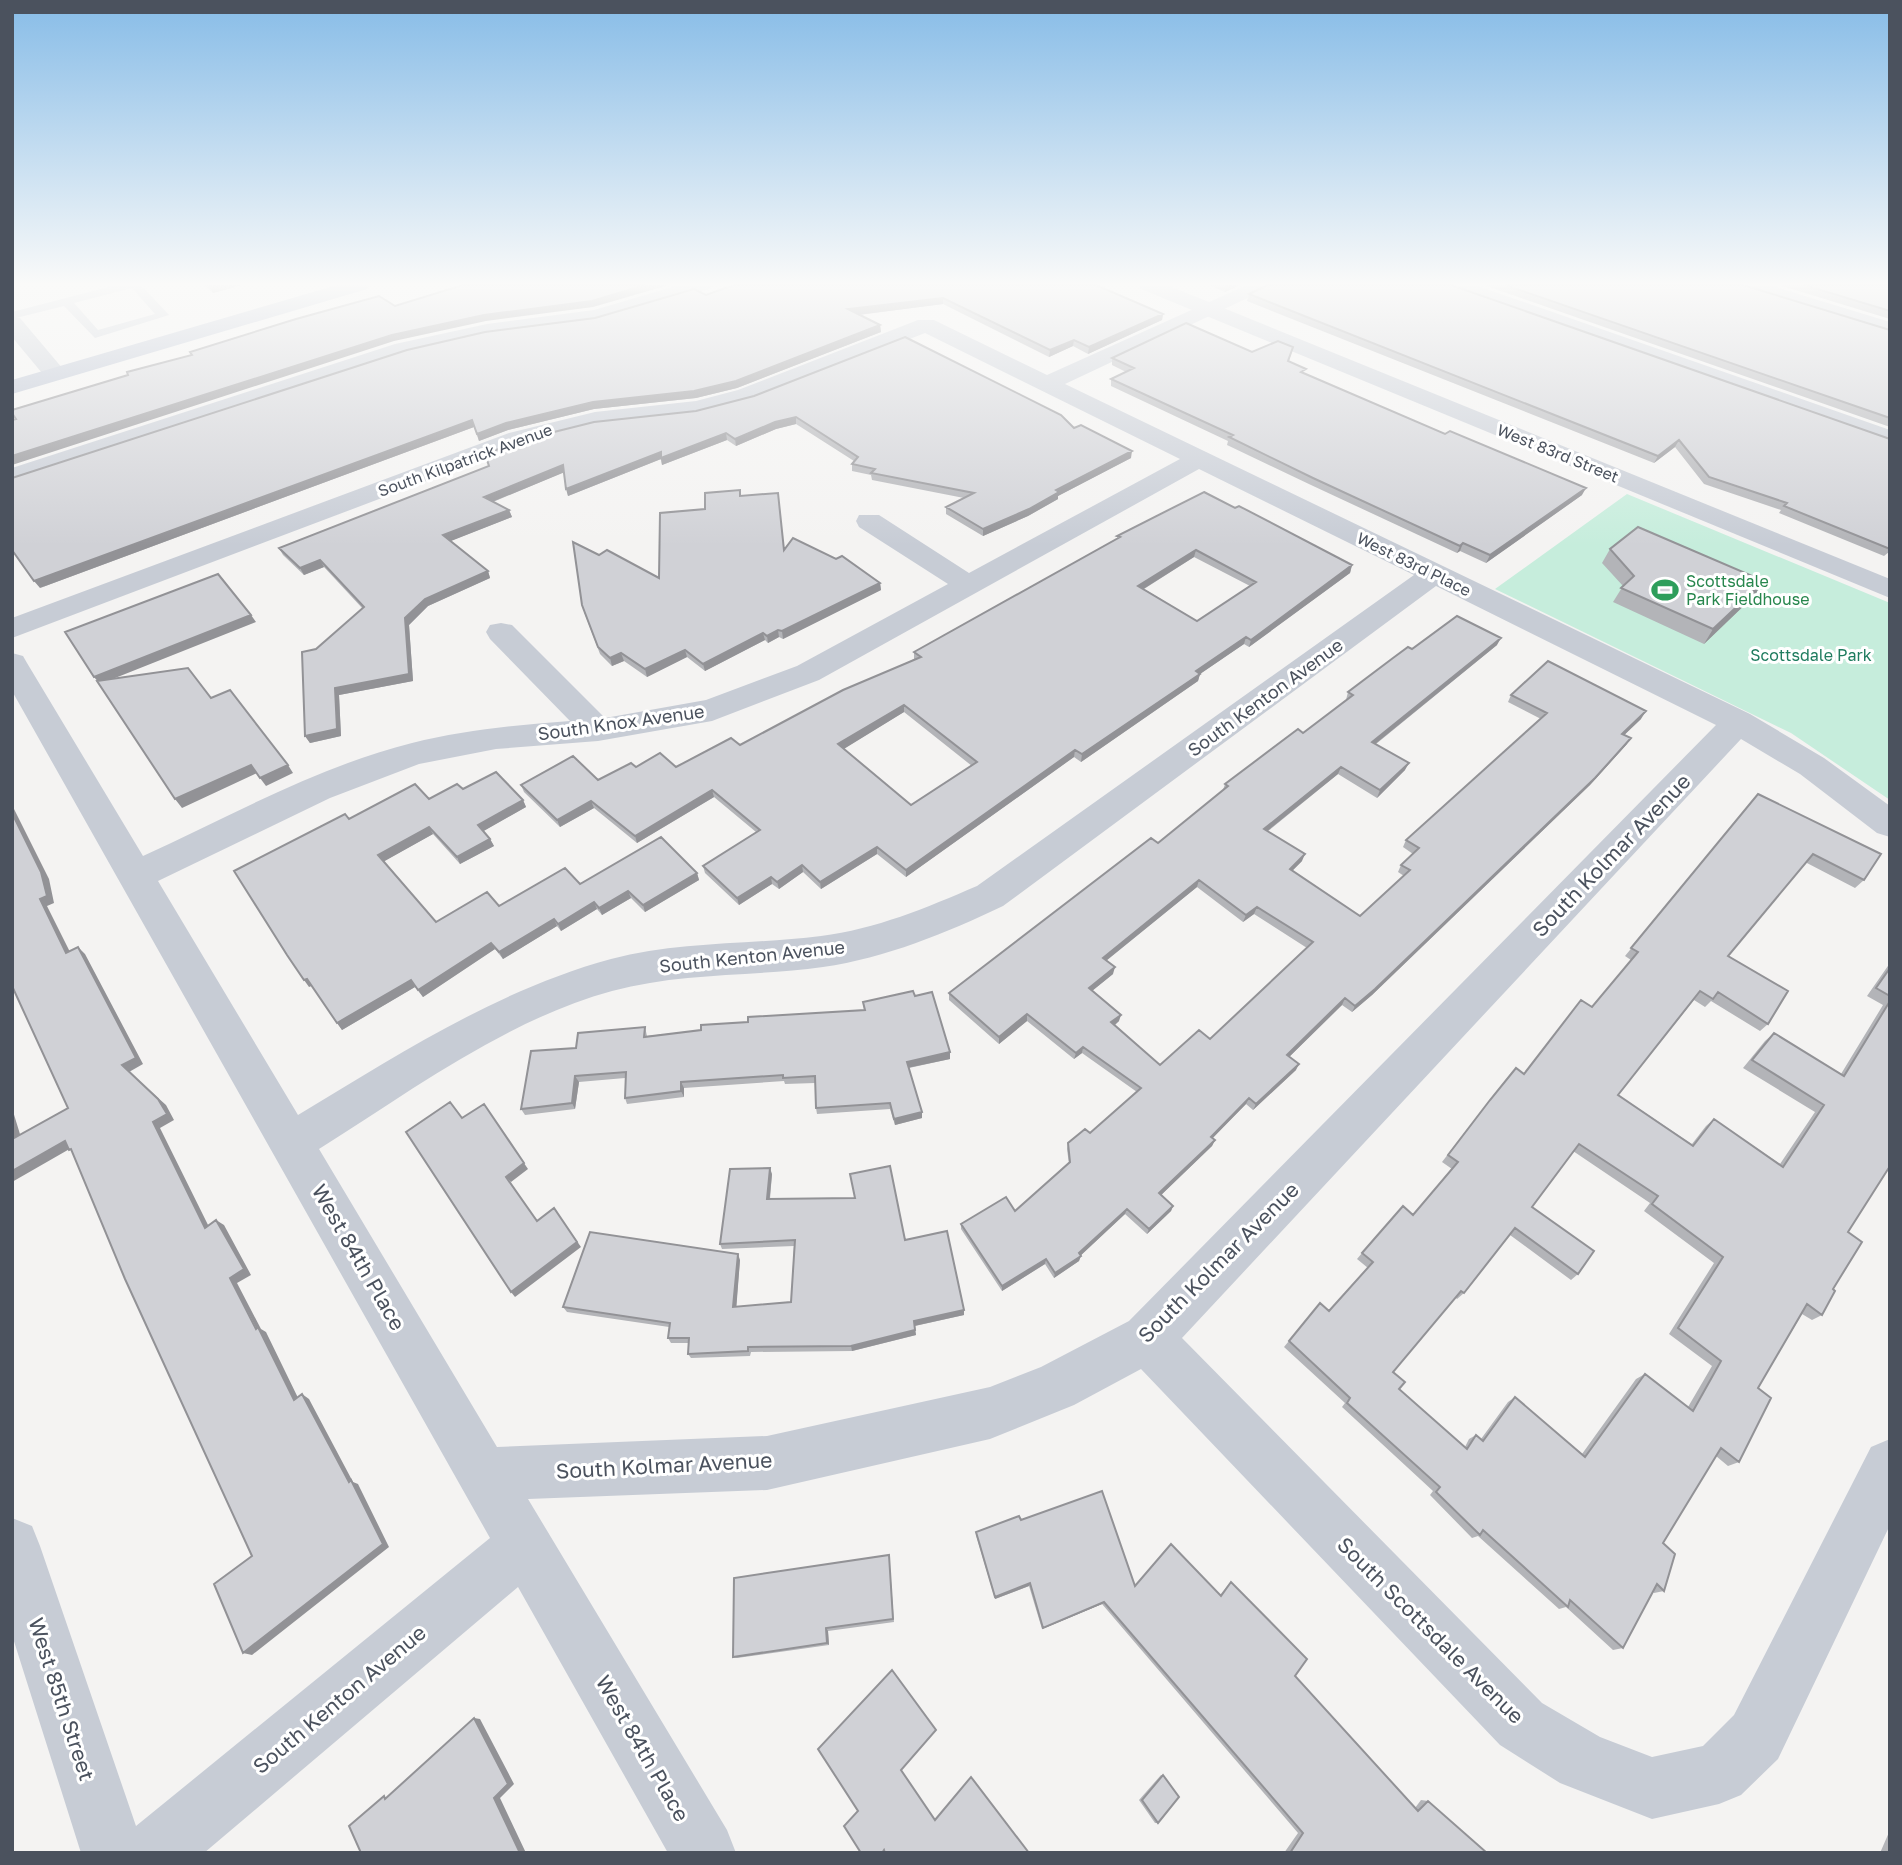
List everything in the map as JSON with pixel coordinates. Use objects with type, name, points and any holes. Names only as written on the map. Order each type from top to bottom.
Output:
[{"type":"main road","points":[[12,387],[62,372]]},
{"type":"street","points":[[12,476],[332,372]]},
{"type":"street","name":"South Kilpatrick Avenue","points":[[12,629],[518,438],[596,419],[697,408],[746,395],[805,372]]},
{"type":"street","name":"West 83rd Place","points":[[1022,372],[1738,722],[1812,766],[1890,824]]},
{"type":"street","points":[[1046,384],[1073,372]]},
{"type":"street","name":"West 83rd Street","points":[[1359,372],[1890,589]]},
{"type":"street","points":[[1702,372],[1890,438]]},
{"type":"street","name":"South Knox Avenue","points":[[136,875],[318,789],[413,754],[496,738],[598,730],[712,710],[796,678],[1198,459]]},
{"type":"street","points":[[869,522],[968,585]]},
{"type":"street","name":"South Kenton Avenue","points":[[293,1141],[484,1025],[587,983],[660,964],[843,948],[921,928],[990,896],[1434,575]]},
{"type":"street","points":[[501,632],[598,730]]},
{"type":"street","name":"West 84th Place","points":[[12,663],[293,1141],[482,1474],[704,1853]]},
{"type":"street","name":"South Kolmar Avenue","points":[[482,1474],[767,1463],[990,1413],[1056,1387],[1147,1339],[1738,722]]},
{"type":"street","name":"South Scottsdale Avenue","points":[[1147,1339],[1521,1724],[1582,1761],[1652,1788],[1719,1773],[1756,1737],[1890,1466]]},
{"type":"street","name":"South Kenton Avenue","points":[[154,1853],[525,1545]]},
{"type":"street","name":"West 85th Street","points":[[12,1546],[113,1853]]},
{"type":"green space","name":"Scottsdale Park","points":[[1627,494],[1890,603],[1890,800],[1791,733],[1495,589]]},
{"type":"building","points":[[127,372],[276,372],[12,456],[12,420],[16,419],[12,410],[128,375]]},
{"type":"building","points":[[339,372],[759,372],[736,381],[694,391],[593,402],[506,423],[477,434],[472,420],[34,581],[12,550],[12,478]]},
{"type":"building","points":[[815,372],[975,372],[1061,415],[1074,428],[1081,425],[1132,451],[1056,490],[1059,492],[1029,509],[983,529],[946,507],[974,493],[871,473],[875,469],[852,464],[858,457],[796,417],[775,422],[735,439],[726,433],[661,458],[661,452],[566,489],[563,465],[484,497],[509,510],[443,535],[488,571],[425,599],[405,618],[409,674],[335,688],[337,729],[305,736],[302,652],[316,649],[364,607],[320,560],[300,568],[279,548],[489,466],[485,454],[526,439],[594,422],[696,411],[754,396]]},
{"type":"building","points":[[1126,372],[1301,372],[1445,434],[1450,431],[1586,488],[1490,555],[1463,543],[1460,546],[1313,478],[1229,437],[1233,435],[1111,379]]},
{"type":"building","points":[[1446,372],[1699,372],[1890,439],[1890,549],[1784,506],[1787,503],[1709,477],[1679,440],[1658,456]]},
{"type":"building","points":[[1757,372],[1890,372],[1890,418]]},
{"type":"building","points":[[740,490],[740,496],[778,493],[784,550],[793,538],[836,559],[842,556],[880,583],[782,631],[778,630],[767,636],[763,633],[703,664],[685,650],[645,669],[621,653],[610,658],[598,647],[582,605],[573,542],[599,555],[607,550],[659,578],[660,513],[705,509],[705,493]]},
{"type":"building","points":[[1204,492],[1235,508],[1239,506],[1352,565],[1251,640],[1246,637],[1196,671],[1200,674],[1082,754],[1075,750],[906,870],[877,847],[820,882],[802,865],[777,882],[771,877],[737,898],[703,866],[760,830],[712,790],[635,836],[591,801],[557,820],[521,785],[573,756],[598,780],[631,763],[636,767],[660,753],[676,767],[731,738],[740,745],[843,690],[921,657],[914,652],[1120,537],[1117,536]],"holes":[[[1196,550],[1256,582],[1197,621],[1138,586]],[[904,705],[977,762],[911,805],[838,744]]]},
{"type":"building","name":"Scottsdale Park Fieldhouse","points":[[1638,527],[1764,581],[1713,629],[1621,588],[1634,576],[1610,549]]},
{"type":"building","points":[[218,574],[251,615],[94,677],[65,632]]},
{"type":"building","points":[[1457,616],[1501,638],[1372,742],[1409,763],[1380,790],[1341,767],[1264,829],[1305,854],[1290,869],[1360,916],[1410,870],[1401,865],[1419,848],[1406,840],[1547,713],[1511,695],[1548,661],[1646,711],[1622,734],[1631,738],[1595,778],[1375,989],[1355,1006],[1345,998],[1287,1055],[1299,1064],[1256,1104],[1249,1098],[1211,1137],[1215,1140],[1159,1193],[1173,1206],[1149,1229],[1127,1209],[1079,1253],[1081,1256],[1055,1273],[1046,1259],[1002,1286],[961,1224],[1006,1197],[1015,1211],[1070,1162],[1068,1143],[1085,1129],[1090,1133],[1141,1088],[1083,1047],[1076,1053],[1027,1014],[999,1037],[949,993],[1151,838],[1158,843],[1228,786],[1225,784],[1298,729],[1303,733],[1353,695],[1348,692],[1408,647],[1412,649]],"holes":[[[1199,880],[1246,915],[1257,907],[1313,942],[1210,1039],[1199,1030],[1160,1065],[1111,1022],[1121,1015],[1089,988],[1115,967],[1103,958]]]},
{"type":"building","points":[[188,668],[211,698],[230,690],[288,765],[260,778],[251,765],[175,799],[97,681]]},
{"type":"building","points":[[496,772],[523,800],[478,825],[490,839],[457,857],[429,827],[378,855],[436,922],[487,892],[499,906],[565,868],[580,884],[661,837],[697,873],[643,905],[628,891],[599,908],[594,902],[558,924],[554,919],[499,952],[491,943],[418,990],[411,980],[337,1023],[287,955],[234,871],[345,814],[349,819],[415,784],[429,799],[457,784],[463,789]]},
{"type":"building","points":[[1758,794],[1881,854],[1864,880],[1813,854],[1728,956],[1788,991],[1768,1024],[1718,992],[1713,999],[1700,991],[1618,1095],[1693,1146],[1714,1119],[1783,1167],[1824,1105],[1752,1060],[1774,1033],[1844,1076],[1890,1001],[1890,1166],[1848,1232],[1862,1242],[1833,1289],[1835,1291],[1822,1315],[1807,1304],[1758,1388],[1771,1398],[1739,1462],[1721,1448],[1663,1543],[1675,1554],[1664,1591],[1657,1584],[1623,1648],[1570,1600],[1568,1607],[1483,1530],[1480,1535],[1436,1492],[1440,1487],[1347,1403],[1350,1398],[1289,1341],[1320,1303],[1329,1311],[1373,1262],[1362,1253],[1403,1206],[1413,1215],[1458,1162],[1448,1155],[1516,1068],[1524,1074],[1581,1000],[1592,1007],[1638,952],[1631,948]],"holes":[[[1579,1144],[1658,1196],[1652,1204],[1723,1257],[1678,1328],[1721,1361],[1693,1411],[1645,1374],[1585,1457],[1515,1397],[1483,1441],[1476,1435],[1467,1449],[1399,1389],[1405,1382],[1393,1372],[1461,1291],[1464,1293],[1515,1228],[1578,1274],[1594,1251],[1532,1207]]]},
{"type":"building","points":[[12,813],[41,872],[47,896],[40,899],[66,953],[78,947],[136,1058],[122,1065],[158,1099],[167,1114],[153,1122],[205,1228],[216,1220],[244,1269],[230,1278],[294,1400],[302,1394],[349,1482],[351,1480],[383,1544],[243,1653],[214,1584],[252,1556],[125,1279],[71,1149],[69,1150],[65,1141],[12,1171],[12,1131],[14,1138],[68,1108],[12,986]]},
{"type":"building","points":[[1890,968],[1890,996],[1876,988]]},
{"type":"building","points":[[913,991],[915,996],[932,992],[950,1052],[907,1062],[922,1112],[894,1119],[890,1103],[816,1108],[815,1076],[783,1078],[783,1075],[681,1082],[681,1091],[625,1098],[626,1072],[575,1076],[572,1103],[521,1109],[531,1051],[576,1048],[578,1033],[645,1027],[644,1037],[701,1030],[701,1025],[748,1022],[748,1017],[865,1010],[863,1002]]},
{"type":"building","points":[[450,1102],[462,1118],[484,1104],[524,1163],[506,1177],[537,1221],[554,1208],[577,1242],[511,1292],[406,1132]]},
{"type":"building","points":[[890,1166],[905,1240],[947,1231],[964,1310],[914,1321],[915,1330],[851,1346],[748,1347],[748,1351],[688,1354],[689,1338],[668,1338],[670,1323],[563,1307],[590,1232],[738,1254],[733,1307],[791,1302],[795,1240],[720,1244],[730,1169],[770,1168],[767,1199],[855,1198],[850,1174]]},
{"type":"building","points":[[1102,1491],[1135,1586],[1171,1544],[1221,1596],[1231,1582],[1307,1659],[1295,1676],[1418,1811],[1428,1801],[1487,1853],[1290,1853],[1303,1833],[1104,1602],[1043,1628],[1030,1583],[995,1597],[976,1532],[1019,1516],[1021,1520]]},
{"type":"building","points":[[889,1555],[893,1619],[826,1628],[827,1643],[733,1657],[734,1578]]},
{"type":"building","points":[[892,1670],[936,1730],[901,1770],[935,1820],[971,1777],[1029,1853],[885,1853],[884,1850],[882,1853],[861,1853],[844,1826],[858,1811],[818,1749]]},
{"type":"building","points":[[474,1718],[508,1784],[494,1798],[520,1853],[361,1853],[349,1826],[384,1796],[385,1799]]},
{"type":"building","points":[[1163,1775],[1179,1797],[1158,1823],[1142,1800]]},
{"type":"place","name":"Scottsdale Park Fieldhouse","points":[[1665,590]]}]
